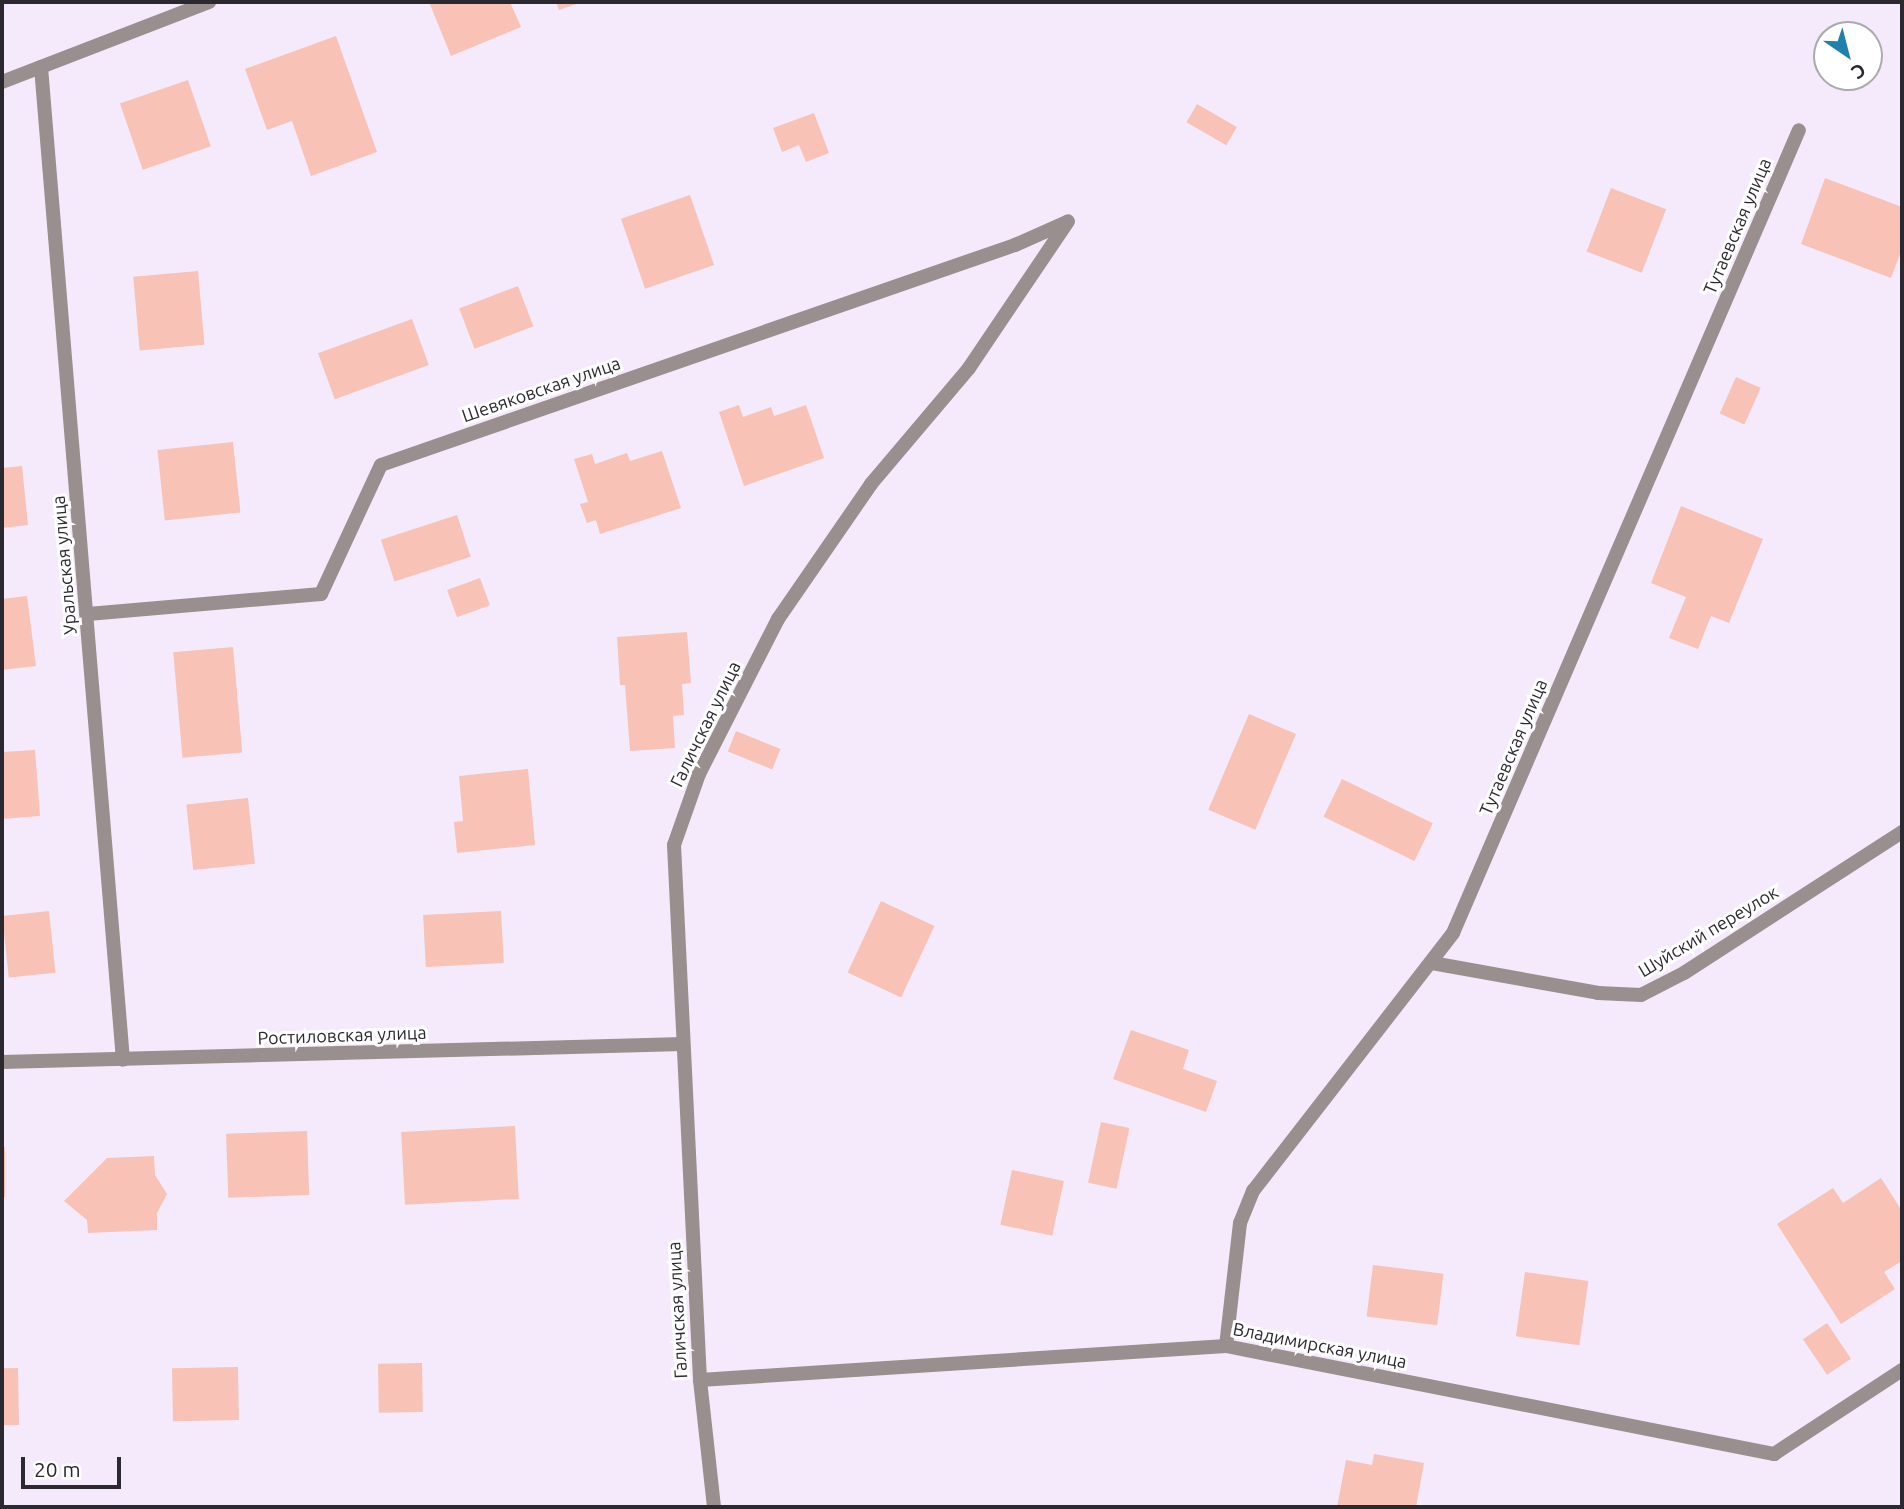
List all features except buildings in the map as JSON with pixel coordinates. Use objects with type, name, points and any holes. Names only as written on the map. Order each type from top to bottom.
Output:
[{"type":"street","points":[[2,82],[209,2]]},
{"type":"street","name":"Уральская улица","points":[[41,67],[123,1060]]},
{"type":"street","name":"Тутаевская улица","points":[[1226,1346],[1240,1223],[1253,1191],[1453,933],[1800,131]]},
{"type":"street","name":"Шевяковская улица","points":[[88,614],[321,594],[380,465],[1014,245],[1068,221]]},
{"type":"street","name":"Галичская улица","points":[[714,1507],[700,1380],[674,845],[699,774],[778,619],[871,484],[969,368],[1068,221]]},
{"type":"street","name":"Шуйский переулок","points":[[1432,963],[1598,993],[1641,995],[1684,973],[1902,832]]},
{"type":"street","name":"Ростиловская улица","points":[[2,1062],[683,1044]]},
{"type":"street","name":"Владимирская улица","points":[[700,1380],[1226,1346],[1774,1454],[1902,1370]]}]
